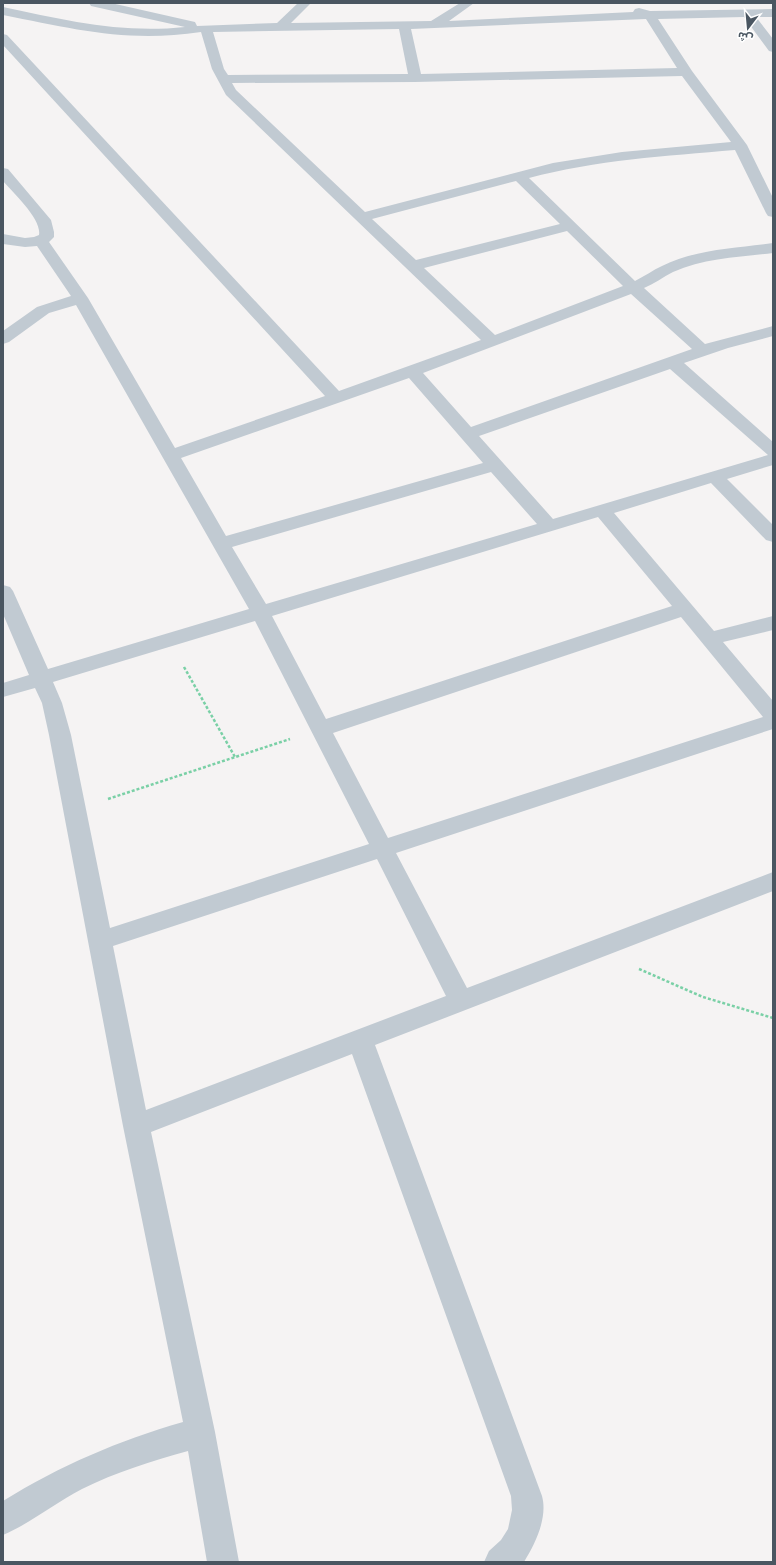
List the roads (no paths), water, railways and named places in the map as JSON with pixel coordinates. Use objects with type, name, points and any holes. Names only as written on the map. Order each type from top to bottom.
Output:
[{"type":"street","points":[[95,3],[206,28]]},
{"type":"street","points":[[281,26],[305,3]]},
{"type":"street","points":[[432,25],[468,3]]},
{"type":"street","points":[[611,3],[650,15],[686,72],[740,145],[773,213]]},
{"type":"street","points":[[3,11],[98,30],[126,33],[178,32],[206,28],[432,25],[650,15],[773,13]]},
{"type":"street","points":[[748,14],[773,48]]},
{"type":"street","points":[[404,25],[415,78]]},
{"type":"street","points":[[206,28],[218,69],[231,92],[492,342]]},
{"type":"street","points":[[3,38],[336,398]]},
{"type":"street","points":[[223,80],[415,78],[686,72]]},
{"type":"street","points":[[361,217],[518,175],[560,166],[615,157],[740,145]]},
{"type":"street","points":[[3,172],[44,220],[47,232],[46,237],[41,241],[28,242],[3,239]]},
{"type":"street","points":[[518,175],[634,288],[702,350]]},
{"type":"street","points":[[413,266],[570,226]]},
{"type":"street","points":[[41,241],[80,298],[261,613],[461,1001]]},
{"type":"street","points":[[170,456],[492,342],[634,288],[668,269],[691,261],[716,255],[773,248]]},
{"type":"street","points":[[3,339],[43,310],[80,298]]},
{"type":"street","points":[[468,434],[673,362],[702,350],[736,339],[773,331]]},
{"type":"street","points":[[673,362],[773,451]]},
{"type":"street","points":[[412,371],[550,527]]},
{"type":"street","points":[[3,690],[773,459]]},
{"type":"street","points":[[221,544],[495,464]]},
{"type":"street","points":[[715,477],[773,536]]},
{"type":"street","points":[[603,511],[773,715]]},
{"type":"street","points":[[3,591],[52,703],[60,734],[136,1126],[200,1432],[223,1562]]},
{"type":"street","points":[[321,729],[684,609]]},
{"type":"street","points":[[709,639],[773,623]]},
{"type":"street","points":[[100,942],[773,721]]},
{"type":"street","points":[[136,1126],[773,881]]},
{"type":"street","points":[[360,1040],[521,1477],[528,1501],[526,1525],[517,1545],[500,1562]]},
{"type":"street","points":[[3,1519],[46,1492],[95,1467],[146,1447],[200,1432]]}]
